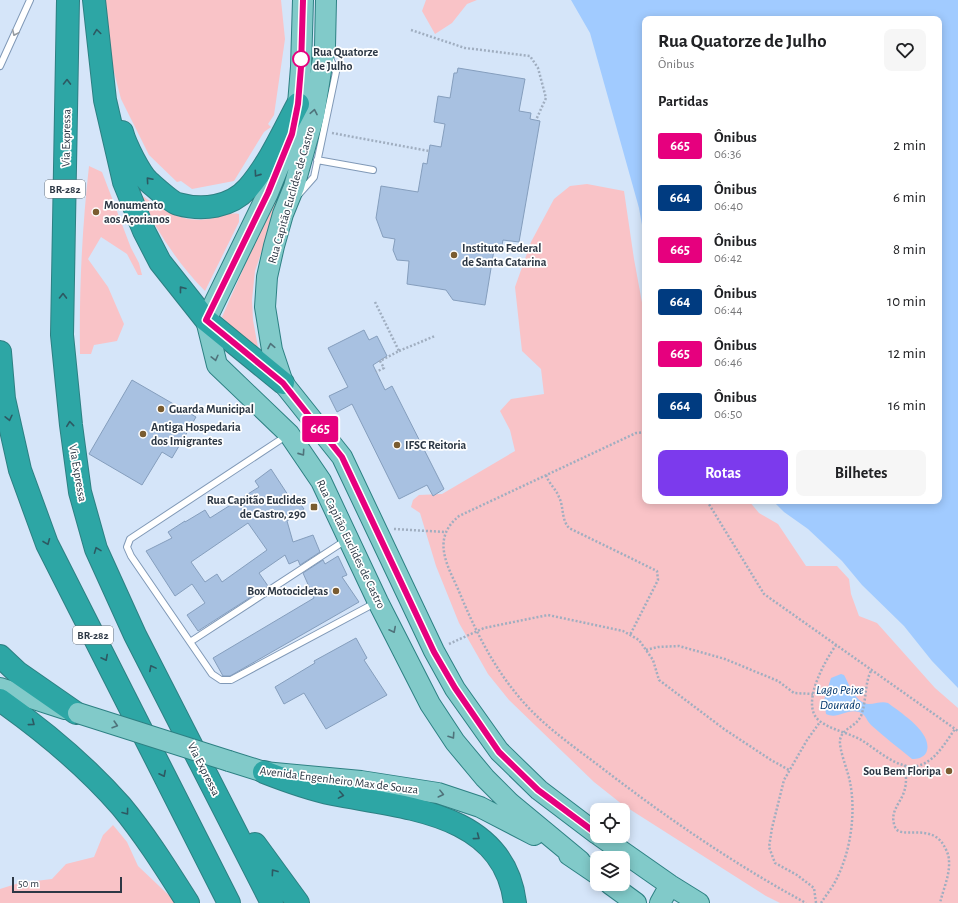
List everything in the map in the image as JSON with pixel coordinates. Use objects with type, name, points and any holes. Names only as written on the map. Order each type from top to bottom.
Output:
[{"type":"highway","name":"Via Expressa","points":[[68,0],[62,335],[70,425],[80,492],[96,549],[135,635],[272,903]]},
{"type":"highway","points":[[94,0],[105,100],[124,182],[144,231],[160,262],[206,320],[283,383]]},
{"type":"highway","points":[[102,63],[125,142],[148,181],[177,204],[204,207],[225,205],[247,188],[268,158],[298,104]]},
{"type":"highway","name":"BR-282","points":[[0,352],[4,399],[20,470],[47,544],[229,903]]},
{"type":"highway","points":[[0,656],[17,672],[77,713]]},
{"type":"highway","points":[[0,700],[68,752],[94,777],[126,813],[188,903]]},
{"type":"highway","points":[[170,702],[246,830],[298,903]]},
{"type":"highway","points":[[264,772],[295,784],[333,794],[429,812],[455,823],[478,837],[494,851],[506,871],[514,890],[515,903]]},
{"type":"main road","name":"Rua Capitão Euclides de Castro","points":[[303,0],[302,59],[298,104],[292,134],[283,160],[206,320],[217,365],[288,434],[321,481],[378,602],[430,704],[455,742],[485,778],[510,803],[580,861]]},
{"type":"main road","name":"Rua Capitão Euclides de Castro","points":[[326,0],[325,46],[315,108],[305,151],[294,187],[283,214],[267,277],[265,307],[272,350],[283,383],[342,457],[434,652],[455,688],[499,752],[538,790],[590,829]]},
{"type":"main road","name":"Avenida Engenheiro Max de Souza","points":[[0,688],[264,772],[397,786],[460,800],[517,825],[580,861],[590,869]]},
{"type":"main road","points":[[607,843],[615,851]]},
{"type":"main road","points":[[630,863],[700,903]]},
{"type":"main road","points":[[660,903],[670,885]]},
{"type":"lane","points":[[0,66],[30,0]]},
{"type":"lane","points":[[283,214],[314,177],[336,72],[325,46]]},
{"type":"lane","points":[[317,160],[373,170]]},
{"type":"lane","points":[[288,434],[130,539],[127,547],[130,556],[212,674],[221,680],[231,680],[378,602]]},
{"type":"lane","points":[[190,642],[348,539]]},
{"type":"path","points":[[411,30],[465,48],[530,56],[538,68],[546,98],[536,120]]},
{"type":"path","points":[[324,132],[430,151]]},
{"type":"path","points":[[375,302],[399,351]]},
{"type":"path","points":[[376,372],[384,368],[380,361],[399,351],[435,336]]},
{"type":"path","points":[[642,432],[636,433],[459,516],[451,523],[445,532],[443,548],[447,565],[486,650],[520,698],[566,740],[645,801],[710,846],[768,882],[806,903]]},
{"type":"path","points":[[546,475],[548,483],[559,497],[565,523],[569,528],[657,571],[658,580],[630,635]]},
{"type":"path","points":[[709,504],[764,594],[958,731]]},
{"type":"path","points":[[389,529],[445,532]]},
{"type":"path","points":[[442,647],[476,630],[548,615],[623,631],[639,640],[653,660],[659,680],[724,729],[789,770]]},
{"type":"path","points":[[836,645],[820,672],[813,694],[814,711],[820,722],[862,741],[895,762],[913,767],[925,764],[935,756],[955,729]]},
{"type":"path","points":[[646,650],[658,647],[679,646],[725,659],[778,681],[794,693],[813,694]]},
{"type":"path","points":[[820,903],[839,873],[843,863],[851,823],[853,803],[848,771],[840,743],[842,733],[854,726],[860,716],[866,701],[867,680],[872,669]]},
{"type":"path","points":[[816,903],[814,888],[797,875],[775,863],[770,853],[772,828],[780,793],[789,770],[820,722]]},
{"type":"path","points":[[905,765],[906,779],[903,793],[895,808],[895,826],[897,830],[903,833],[928,832],[940,840],[945,846],[949,861],[940,903]]},
{"type":"shaded area","points":[[103,0],[281,0],[285,39],[274,115],[268,124],[271,127],[264,132],[234,181],[192,189],[181,181],[177,182],[149,155],[121,99],[108,49]]},
{"type":"shaded area","points":[[426,0],[477,0],[467,4],[452,23],[435,34],[422,11]]},
{"type":"shaded area","points":[[89,166],[102,172],[131,248],[139,263],[142,275],[138,275],[127,254],[101,237],[88,259],[108,287],[124,324],[117,341],[94,345],[91,354],[80,354],[80,307],[84,213]]},
{"type":"shaded area","points":[[286,172],[279,201],[255,271],[252,300],[253,320],[259,353],[222,317]]},
{"type":"shaded area","points":[[587,184],[624,191],[642,303],[642,504],[752,504],[759,513],[778,524],[806,566],[837,566],[849,579],[851,594],[859,616],[877,623],[935,688],[958,708],[958,903],[780,903],[766,896],[630,809],[630,803],[620,803],[594,782],[509,700],[488,674],[459,623],[436,566],[420,513],[411,507],[413,500],[419,495],[442,494],[515,451],[510,430],[500,411],[511,399],[544,394],[541,369],[522,351],[515,287],[531,242],[554,199],[570,186]]},
{"type":"shaded area","points":[[138,195],[141,195],[172,214],[189,219],[208,219],[231,214],[239,214],[239,222],[205,291],[185,269],[168,246]]},
{"type":"shaded area","points":[[113,825],[127,842],[138,866],[177,903],[0,903],[0,889],[19,883],[52,879],[66,864],[94,857],[103,835]]},
{"type":"water","points":[[571,0],[958,0],[958,688],[932,661],[904,626],[862,585],[842,561],[808,529],[784,512],[776,504],[942,504],[942,16],[642,16],[642,225],[639,208],[590,33]]},
{"type":"water","name":"Lago Peixe Dourado","points":[[841,674],[844,675],[860,701],[869,704],[883,702],[888,703],[908,718],[921,731],[926,739],[927,746],[925,755],[920,758],[912,759],[881,734],[871,725],[865,716],[859,712],[850,711],[834,716],[826,714],[824,700],[831,678]]},
{"type":"building","points":[[458,68],[525,79],[519,111],[531,113],[530,119],[540,121],[519,242],[503,240],[501,251],[494,250],[485,305],[453,300],[446,290],[407,284],[409,261],[397,260],[393,250],[395,239],[383,237],[376,218],[381,186],[418,192],[423,163],[427,164],[430,145],[441,147],[445,124],[434,122],[438,96],[450,98],[454,73],[457,73]]},
{"type":"building","name":"IFSC Reitoria","points":[[364,330],[369,340],[377,336],[387,356],[373,365],[385,390],[392,386],[444,489],[433,496],[427,485],[399,499],[352,404],[337,412],[329,396],[348,387],[328,348]]},
{"type":"building","name":"Antiga Hospedaria dos Imigrantes","points":[[132,380],[196,417],[172,458],[162,452],[142,485],[89,454]]},
{"type":"building","points":[[271,469],[290,498],[294,495],[304,509],[287,521],[293,542],[313,535],[320,552],[300,565],[298,560],[289,564],[285,555],[259,573],[268,586],[198,631],[187,615],[205,603],[192,584],[175,596],[146,551],[172,538],[168,532],[185,521],[205,510],[210,518],[259,487],[255,481]],"holes":[[[248,523],[267,550],[222,582],[217,574],[205,582],[191,562]]]},
{"type":"building","points":[[338,556],[347,575],[342,577],[359,602],[230,676],[223,676],[213,658],[314,598],[303,573],[323,560],[325,564]]},
{"type":"building","points":[[356,638],[367,658],[364,660],[387,695],[326,729],[304,693],[284,704],[275,687],[315,663],[314,661]]},
{"type":"bus line","name":"665","points":[[303,0],[303,29],[298,104],[292,134],[283,160],[268,193],[206,320],[283,383],[342,457],[434,652],[455,688],[499,752],[538,790],[590,829]]},
{"type":"place","name":"Rua Quatorze de Julho","points":[[301,59]]},
{"type":"place","name":"Monumento aos Açorianos","points":[[96,212]]},
{"type":"place","name":"Instituto Federal de Santa Catarina","points":[[454,255]]},
{"type":"place","name":"Guarda Municipal","points":[[161,409]]},
{"type":"place","name":"Antiga Hospedaria dos Imigrantes","points":[[143,434]]},
{"type":"place","name":"IFSC Reitoria","points":[[397,445]]},
{"type":"place","name":"Rua Capitão Euclides de Castro, 290","points":[[314,507]]},
{"type":"place","name":"Box Motocicletas","points":[[336,591]]},
{"type":"place","name":"Sou Bem Floripa","points":[[949,771]]}]
